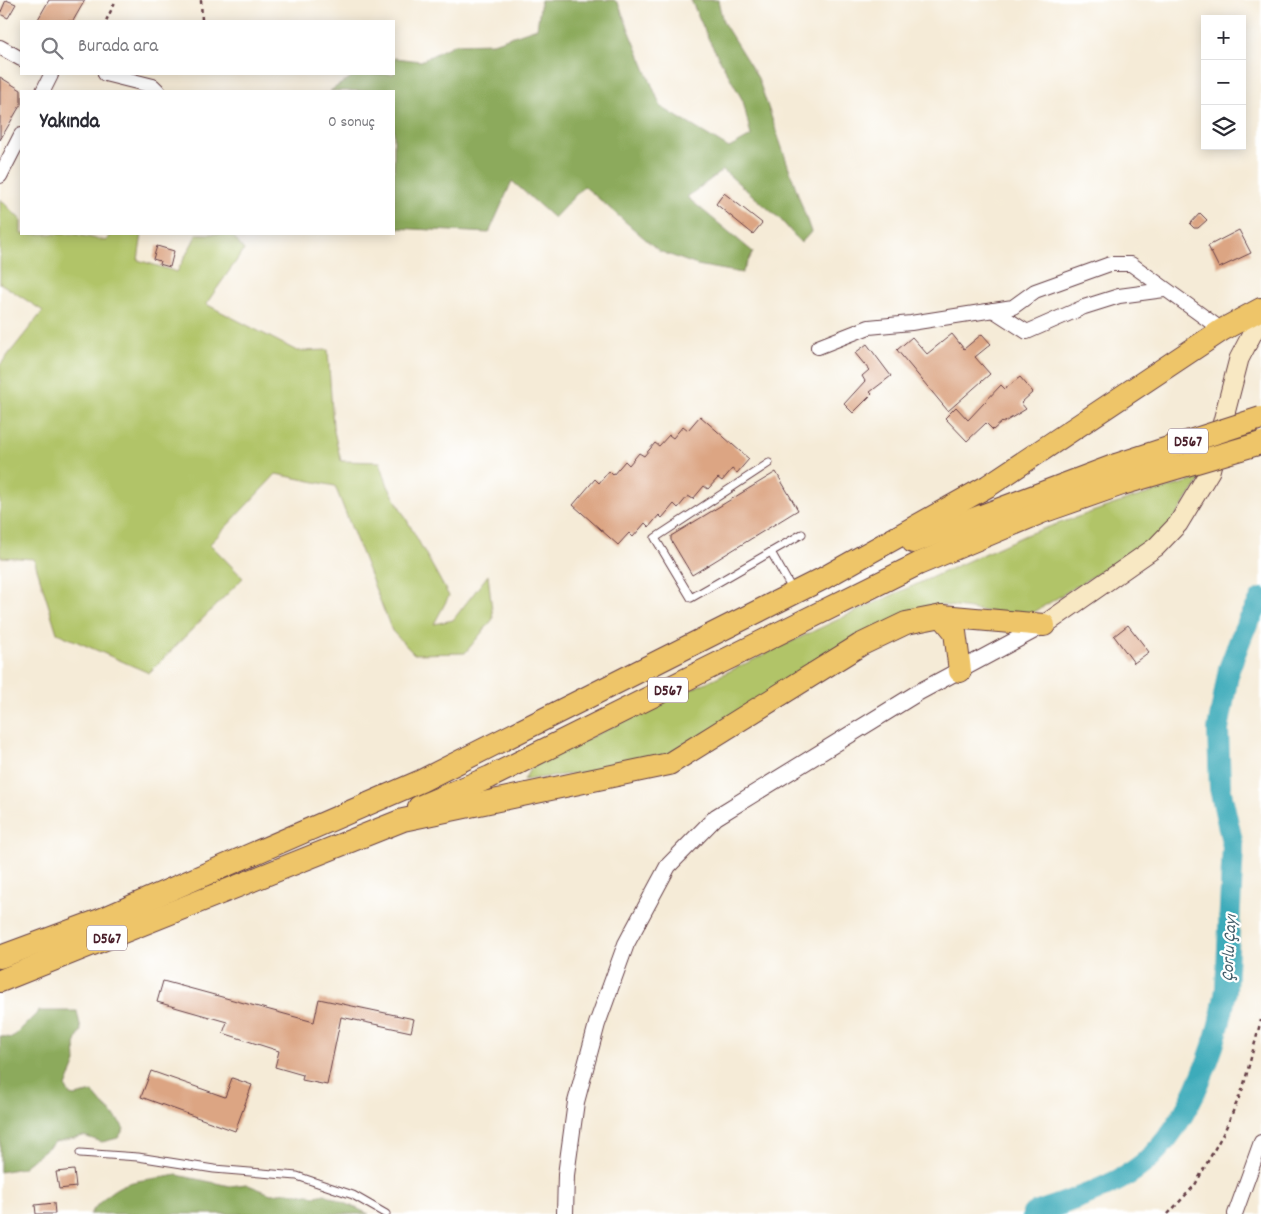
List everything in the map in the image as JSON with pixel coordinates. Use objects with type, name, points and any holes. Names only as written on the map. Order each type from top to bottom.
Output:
[{"type":"highway","points":[[822,579],[988,486],[1222,330],[1261,309]]},
{"type":"highway","name":"D567","points":[[0,958],[100,920],[421,781],[822,579],[958,524],[1119,474],[1261,418]]},
{"type":"highway","name":"D567","points":[[0,981],[214,895],[490,777],[918,564],[1042,512],[1119,474],[1261,443]]},
{"type":"highway","points":[[942,616],[955,632],[960,671]]},
{"type":"highway","points":[[214,895],[403,820],[669,764],[860,645],[906,622],[942,616],[1044,625]]},
{"type":"main road","points":[[1044,625],[1156,547],[1178,524],[1210,471],[1239,359],[1261,317]]},
{"type":"street","points":[[0,47],[20,58]]},
{"type":"street","points":[[44,90],[52,75]]},
{"type":"street","points":[[109,75],[153,86],[157,90]]},
{"type":"street","points":[[0,176],[20,136]]},
{"type":"street","points":[[818,347],[869,327],[912,323],[1013,306],[1035,291],[1110,264],[1131,264],[1164,290],[1222,330]]},
{"type":"street","points":[[993,310],[1027,332],[1102,301],[1119,296],[1164,290]]},
{"type":"street","points":[[566,1214],[566,1175],[576,1102],[597,1024],[626,944],[668,866],[716,818],[919,692],[1044,625]]},
{"type":"street","points":[[1235,1214],[1261,1142]]},
{"type":"lane","points":[[769,463],[655,538],[691,598],[802,534]]},
{"type":"lane","points":[[771,552],[794,593]]},
{"type":"lane","points":[[80,1153],[138,1158],[214,1169],[297,1176],[354,1195],[386,1214]]},
{"type":"path","points":[[106,20],[116,0]]},
{"type":"path","points":[[201,0],[202,20]]},
{"type":"path","points":[[1168,1214],[1195,1185],[1225,1130],[1243,1088],[1261,1020]]},
{"type":"green space","points":[[541,0],[614,0],[618,3],[661,107],[729,148],[751,136],[743,101],[709,40],[691,0],[718,0],[723,22],[758,78],[811,232],[801,243],[780,219],[723,170],[687,197],[753,252],[742,273],[697,265],[659,251],[584,186],[554,218],[512,181],[489,233],[395,228],[395,90],[332,90],[354,75],[395,75],[395,58],[421,61],[455,44],[493,43],[537,28]]},
{"type":"green space","points":[[0,199],[20,219],[20,235],[79,235],[106,241],[111,235],[142,235],[138,260],[177,272],[196,235],[232,235],[244,250],[206,304],[297,351],[328,350],[333,427],[341,461],[380,462],[388,486],[449,596],[434,624],[453,620],[488,575],[493,619],[465,653],[414,654],[392,631],[335,486],[276,474],[210,544],[243,578],[149,673],[57,633],[34,559],[0,557],[0,365],[43,311],[0,283]]},
{"type":"green space","points":[[1202,478],[1158,541],[1108,567],[1026,617],[942,605],[913,616],[677,754],[641,765],[524,780],[530,769],[551,756],[837,620],[1028,534],[1130,499]]},
{"type":"green space","points":[[39,1011],[77,1011],[81,1030],[75,1044],[76,1062],[66,1087],[70,1095],[75,1096],[93,1092],[100,1102],[121,1123],[124,1129],[118,1138],[102,1142],[84,1136],[55,1142],[22,1168],[0,1172],[0,1036],[12,1038]]},
{"type":"green space","points":[[177,1175],[230,1186],[246,1184],[271,1194],[288,1192],[316,1196],[325,1194],[369,1214],[90,1214],[100,1202],[119,1187],[128,1183]]},
{"type":"building","points":[[6,0],[16,4],[8,18],[0,14]]},
{"type":"building","points":[[49,0],[85,0],[74,20],[38,20]]},
{"type":"building","points":[[0,77],[21,90],[20,106],[0,140]]},
{"type":"building","points":[[724,193],[762,223],[753,234],[716,204]]},
{"type":"building","points":[[1200,213],[1207,220],[1198,228],[1194,228],[1190,224]]},
{"type":"building","points":[[1239,230],[1251,253],[1219,268],[1208,246]]},
{"type":"building","points":[[157,246],[174,251],[170,267],[159,264],[160,261],[153,259]]},
{"type":"building","points":[[952,334],[964,349],[982,334],[991,344],[975,357],[990,374],[948,411],[897,350],[912,337],[927,354]]},
{"type":"building","points":[[867,344],[891,376],[870,392],[872,394],[853,413],[844,404],[865,381],[862,376],[869,370],[855,353]]},
{"type":"building","points":[[1020,377],[1033,392],[1021,403],[1026,409],[1002,422],[993,430],[986,423],[967,441],[945,418],[956,407],[968,420],[1001,385],[1005,389]]},
{"type":"building","points":[[700,416],[749,459],[737,473],[732,469],[722,481],[718,478],[708,489],[704,486],[693,499],[688,496],[678,508],[674,504],[662,518],[659,515],[649,527],[645,523],[633,537],[629,533],[618,545],[573,505],[595,479],[599,483],[609,471],[613,475],[625,461],[629,465],[639,453],[644,456],[655,443],[659,446],[669,435],[673,438],[683,426],[688,430]]},
{"type":"building","points":[[776,472],[798,510],[692,575],[671,540],[671,536]]},
{"type":"building","points":[[1128,625],[1149,652],[1134,663],[1114,636]]},
{"type":"building","points":[[163,981],[314,1022],[319,999],[414,1019],[411,1032],[341,1017],[327,1085],[302,1080],[303,1075],[275,1067],[279,1051],[223,1033],[227,1022],[157,1002]]},
{"type":"building","points":[[151,1071],[225,1097],[232,1078],[252,1085],[235,1131],[141,1097]]},
{"type":"building","points":[[74,1170],[76,1187],[59,1189],[56,1172]]},
{"type":"building","points":[[54,1203],[55,1214],[36,1214],[35,1205]]},
{"type":"waterway","name":"Çorlu Çayı","points":[[1033,1214],[1086,1195],[1125,1177],[1135,1170],[1153,1154],[1184,1113],[1207,1064],[1222,1013],[1226,990],[1233,846],[1220,788],[1218,730],[1229,669],[1244,630],[1261,599]]}]
